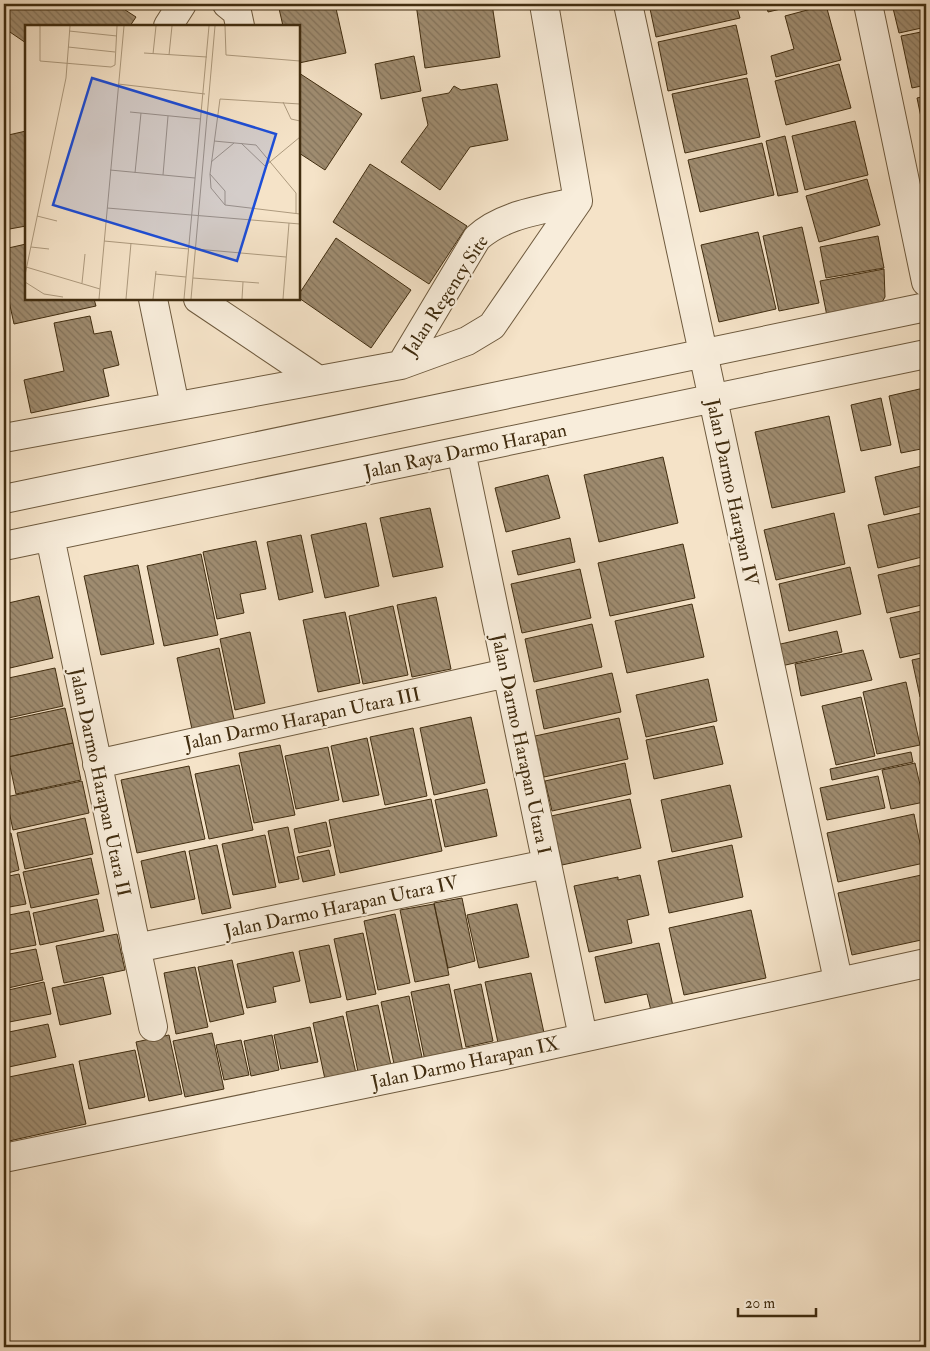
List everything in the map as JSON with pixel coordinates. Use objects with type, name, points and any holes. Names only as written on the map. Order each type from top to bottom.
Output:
[{"type":"street","points":[[169,25],[182,4]]},
{"type":"street","points":[[227,4],[236,12],[240,25]]},
{"type":"street","points":[[544,4],[578,201]]},
{"type":"street","name":"Jalan Darmo Harapan IV","points":[[628,4],[838,980]]},
{"type":"street","points":[[868,4],[926,282]]},
{"type":"street","name":"Jalan Regency Site","points":[[401,365],[477,238],[503,220],[578,201]]},
{"type":"street","name":"Jalan Regency Site","points":[[4,438],[401,365],[467,341],[492,326],[578,201]]},
{"type":"street","points":[[153,300],[174,406]]},
{"type":"street","points":[[199,300],[317,379]]},
{"type":"street","points":[[4,499],[926,307]]},
{"type":"street","name":"Jalan Raya Darmo Harapan","points":[[4,546],[926,354]]},
{"type":"street","name":"Jalan Darmo Harapan Utara I","points":[[461,451],[583,1037]]},
{"type":"street","name":"Jalan Darmo Harapan Utara II","points":[[50,536],[152,1027]]},
{"type":"street","name":"Jalan Darmo Harapan Utara III","points":[[98,764],[507,673]]},
{"type":"street","name":"Jalan Darmo Harapan Utara IV","points":[[136,948],[547,864]]},
{"type":"street","name":"Jalan Darmo Harapan IX","points":[[4,1158],[583,1037],[926,962]]},
{"type":"building","points":[[4,4],[116,4],[136,17],[131,25],[25,25],[25,42],[4,28]]},
{"type":"building","points":[[278,4],[335,4],[346,53],[300,63],[300,25],[283,25]]},
{"type":"building","points":[[416,4],[492,4],[500,57],[425,68]]},
{"type":"building","points":[[649,4],[736,4],[740,18],[656,37]]},
{"type":"building","points":[[766,4],[802,4],[768,12]]},
{"type":"building","points":[[892,4],[926,4],[926,27],[899,33]]},
{"type":"building","points":[[826,5],[841,60],[776,77],[771,56],[794,49],[785,16]]},
{"type":"building","points":[[736,25],[747,74],[668,91],[658,42]]},
{"type":"building","points":[[926,31],[926,85],[912,88],[901,36]]},
{"type":"building","points":[[414,56],[421,91],[381,99],[375,64]]},
{"type":"building","points":[[839,64],[851,108],[786,125],[775,81]]},
{"type":"building","points":[[300,74],[362,114],[325,170],[300,154]]},
{"type":"building","points":[[747,78],[760,137],[685,153],[672,94]]},
{"type":"building","points":[[497,84],[508,140],[470,147],[440,190],[401,162],[428,125],[422,98],[449,93],[454,86],[461,90]]},
{"type":"building","points":[[926,96],[926,141],[917,98]]},
{"type":"building","points":[[855,121],[868,175],[805,190],[792,136]]},
{"type":"building","points":[[25,131],[25,226],[4,230],[4,136]]},
{"type":"building","points":[[785,136],[798,192],[778,196],[766,141]]},
{"type":"building","points":[[762,143],[774,195],[700,212],[688,160]]},
{"type":"building","points":[[370,164],[467,226],[429,284],[333,222]]},
{"type":"building","points":[[867,179],[880,225],[819,242],[806,196]]},
{"type":"building","points":[[802,227],[819,303],[779,311],[763,236]]},
{"type":"building","points":[[758,232],[776,309],[719,322],[701,245]]},
{"type":"building","points":[[878,236],[884,268],[826,278],[820,247]]},
{"type":"building","points":[[336,238],[411,290],[371,348],[300,299],[300,292]]},
{"type":"building","points":[[25,244],[25,300],[94,300],[96,306],[14,324],[4,278],[4,249]]},
{"type":"building","points":[[884,269],[885,297],[881,304],[827,316],[820,281]]},
{"type":"building","points":[[90,316],[94,334],[111,331],[119,365],[103,369],[109,396],[31,413],[24,380],[64,371],[54,323]]},
{"type":"building","points":[[924,388],[926,399],[926,448],[901,453],[889,396]]},
{"type":"building","points":[[881,398],[891,445],[861,451],[851,405]]},
{"type":"building","points":[[829,416],[845,492],[772,508],[755,432]]},
{"type":"building","points":[[663,457],[678,523],[599,542],[584,475]]},
{"type":"building","points":[[926,465],[926,505],[884,515],[875,477]]},
{"type":"building","points":[[548,475],[560,518],[506,532],[495,488]]},
{"type":"building","points":[[430,508],[443,567],[393,577],[380,518]]},
{"type":"building","points":[[926,512],[926,556],[878,568],[868,525]]},
{"type":"building","points":[[834,513],[845,564],[776,580],[764,530]]},
{"type":"building","points":[[366,523],[379,586],[325,598],[311,535]]},
{"type":"building","points":[[301,535],[313,592],[279,600],[267,542]]},
{"type":"building","points":[[570,538],[575,562],[518,575],[512,551]]},
{"type":"building","points":[[256,541],[266,589],[240,594],[244,613],[217,619],[203,552]]},
{"type":"building","points":[[683,544],[695,598],[610,616],[598,563]]},
{"type":"building","points":[[201,554],[218,635],[164,646],[147,566]]},
{"type":"building","points":[[926,564],[926,604],[887,613],[878,575]]},
{"type":"building","points":[[138,565],[154,644],[101,655],[84,576]]},
{"type":"building","points":[[850,567],[861,614],[789,631],[779,584]]},
{"type":"building","points":[[580,569],[591,618],[522,633],[511,584]]},
{"type":"building","points":[[39,596],[53,658],[10,668],[4,640],[4,604]]},
{"type":"building","points":[[436,597],[451,669],[412,677],[397,605]]},
{"type":"building","points":[[692,604],[704,657],[627,673],[615,621]]},
{"type":"building","points":[[393,606],[408,675],[363,684],[349,616]]},
{"type":"building","points":[[926,610],[926,652],[900,658],[890,618]]},
{"type":"building","points":[[345,612],[360,683],[318,692],[303,620]]},
{"type":"building","points":[[592,624],[602,667],[534,682],[525,639]]},
{"type":"building","points":[[837,631],[842,652],[777,667],[772,646]]},
{"type":"building","points":[[250,632],[265,703],[235,710],[220,639]]},
{"type":"building","points":[[219,648],[235,724],[193,734],[177,658]]},
{"type":"building","points":[[863,650],[872,680],[801,696],[795,664]]},
{"type":"building","points":[[926,657],[926,695],[920,697],[912,660]]},
{"type":"building","points":[[55,668],[63,706],[4,719],[4,679]]},
{"type":"building","points":[[612,673],[621,712],[544,729],[536,690]]},
{"type":"building","points":[[708,679],[717,721],[646,737],[636,695]]},
{"type":"building","points":[[906,682],[920,745],[877,754],[863,692]]},
{"type":"building","points":[[861,697],[875,756],[836,765],[822,706]]},
{"type":"building","points":[[926,699],[926,721],[921,700]]},
{"type":"building","points":[[65,708],[73,743],[8,757],[4,721]]},
{"type":"building","points":[[471,717],[485,783],[434,795],[420,728]]},
{"type":"building","points":[[619,718],[628,759],[544,777],[535,736]]},
{"type":"building","points":[[714,726],[723,764],[654,779],[646,740]]},
{"type":"building","points":[[413,728],[427,796],[385,805],[370,737]]},
{"type":"building","points":[[367,738],[379,795],[343,802],[331,746]]},
{"type":"building","points":[[73,743],[81,780],[16,794],[8,757]]},
{"type":"building","points":[[280,745],[295,815],[254,823],[239,753]]},
{"type":"building","points":[[328,747],[339,800],[296,809],[285,756]]},
{"type":"building","points":[[911,752],[913,762],[832,780],[830,769]]},
{"type":"building","points":[[625,763],[631,794],[552,811],[545,781]]},
{"type":"building","points":[[915,763],[924,802],[891,809],[882,770]]},
{"type":"building","points":[[239,765],[253,830],[209,839],[195,774]]},
{"type":"building","points":[[189,766],[205,839],[137,853],[121,780]]},
{"type":"building","points":[[878,776],[885,808],[827,820],[820,788]]},
{"type":"building","points":[[82,781],[89,813],[13,830],[6,797]]},
{"type":"building","points":[[730,785],[742,837],[672,852],[661,800]]},
{"type":"building","points":[[487,789],[497,836],[445,847],[435,800]]},
{"type":"building","points":[[431,799],[442,851],[340,873],[329,820]]},
{"type":"building","points":[[630,799],[641,848],[562,865],[551,816]]},
{"type":"building","points":[[914,814],[924,863],[838,882],[827,833]]},
{"type":"building","points":[[85,818],[93,854],[25,869],[17,833]]},
{"type":"building","points":[[326,822],[331,846],[299,853],[294,829]]},
{"type":"building","points":[[288,827],[299,879],[279,883],[268,831]]},
{"type":"building","points":[[11,833],[19,870],[4,874],[4,834]]},
{"type":"building","points":[[265,835],[276,887],[233,895],[222,844]]},
{"type":"building","points":[[217,845],[231,908],[202,914],[189,851]]},
{"type":"building","points":[[732,845],[743,897],[669,913],[658,861]]},
{"type":"building","points":[[329,850],[335,875],[303,882],[297,857]]},
{"type":"building","points":[[185,851],[195,899],[151,908],[141,861]]},
{"type":"building","points":[[91,858],[99,894],[31,908],[23,872]]},
{"type":"building","points":[[19,874],[26,904],[4,908],[4,877]]},
{"type":"building","points":[[926,874],[926,939],[852,955],[838,893]]},
{"type":"building","points":[[640,875],[649,915],[627,920],[632,943],[589,952],[574,886],[618,877],[618,880]]},
{"type":"building","points":[[462,898],[475,961],[448,968],[434,903]]},
{"type":"building","points":[[97,899],[104,931],[40,945],[33,913]]},
{"type":"building","points":[[434,904],[449,975],[415,982],[400,910]]},
{"type":"building","points":[[517,904],[529,957],[479,968],[467,915]]},
{"type":"building","points":[[751,910],[766,978],[684,995],[669,928]]},
{"type":"building","points":[[29,911],[36,945],[4,951],[4,916]]},
{"type":"building","points":[[395,914],[410,983],[378,990],[364,921]]},
{"type":"building","points":[[363,933],[376,994],[347,1000],[334,939]]},
{"type":"building","points":[[117,934],[125,970],[64,983],[56,946]]},
{"type":"building","points":[[659,943],[675,1015],[653,1019],[647,994],[605,1003],[595,957]]},
{"type":"building","points":[[329,945],[341,997],[310,1003],[299,951]]},
{"type":"building","points":[[36,949],[43,980],[4,989],[4,955]]},
{"type":"building","points":[[293,952],[300,981],[273,987],[276,1002],[247,1008],[237,964]]},
{"type":"building","points":[[232,960],[244,1014],[210,1022],[198,967]]},
{"type":"building","points":[[195,967],[208,1027],[176,1034],[164,973]]},
{"type":"building","points":[[531,973],[546,1042],[500,1052],[485,982]]},
{"type":"building","points":[[103,977],[111,1014],[60,1025],[52,988]]},
{"type":"building","points":[[44,982],[51,1014],[4,1023],[4,991]]},
{"type":"building","points":[[449,984],[463,1052],[425,1061],[411,992]]},
{"type":"building","points":[[481,984],[493,1041],[466,1047],[454,990]]},
{"type":"building","points":[[409,996],[422,1057],[394,1064],[381,1002]]},
{"type":"building","points":[[378,1005],[392,1070],[359,1077],[346,1012]]},
{"type":"building","points":[[343,1016],[357,1078],[326,1084],[313,1023]]},
{"type":"building","points":[[48,1024],[56,1057],[4,1068],[4,1033]]},
{"type":"building","points":[[310,1027],[318,1062],[281,1069],[274,1035]]},
{"type":"building","points":[[212,1033],[224,1089],[185,1097],[173,1041]]},
{"type":"building","points":[[169,1035],[182,1094],[149,1101],[136,1042]]},
{"type":"building","points":[[272,1035],[279,1070],[251,1076],[244,1041]]},
{"type":"building","points":[[241,1040],[249,1075],[224,1080],[216,1045]]},
{"type":"building","points":[[135,1050],[145,1097],[89,1109],[79,1061]]},
{"type":"building","points":[[73,1064],[86,1124],[9,1141],[4,1117],[4,1078]]}]
